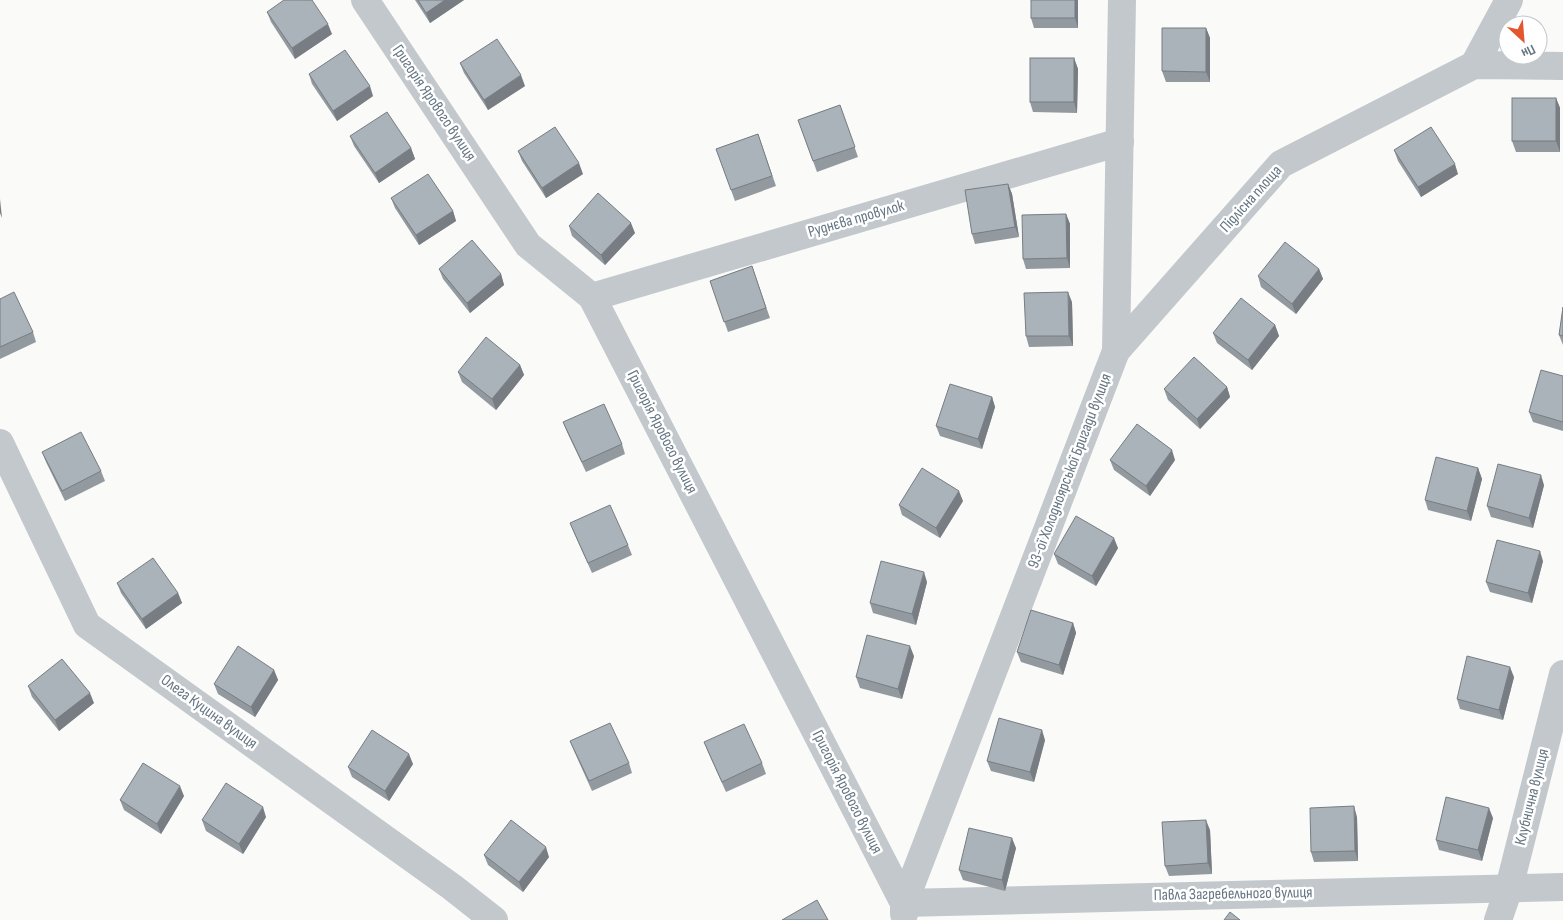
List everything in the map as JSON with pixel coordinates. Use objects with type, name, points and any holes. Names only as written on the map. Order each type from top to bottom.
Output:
[{"type":"street","name":"Григорія Ярового вулиця","points":[[365,0],[528,245],[592,297],[904,911]]},
{"type":"street","name":"93-ої Холодноярської Бригади вулиця","points":[[904,911],[1116,351],[1122,0]]},
{"type":"street","points":[[1474,65],[1509,0]]},
{"type":"street","name":"Підлісна площа","points":[[1116,351],[1281,164],[1474,65],[1563,66]]},
{"type":"street","name":"Руднєва провулок","points":[[592,297],[1120,142]]},
{"type":"street","name":"Олега Куцина вулиця","points":[[0,443],[87,624],[452,887],[494,920]]},
{"type":"street","name":"Клубнична вулиця","points":[[1498,920],[1509,888],[1563,674]]},
{"type":"street","name":"Павла Загребельного вулиця","points":[[904,911],[1563,887]]},
{"type":"building","points":[[284,0],[312,0],[328,24],[292,48],[267,12]]},
{"type":"building","points":[[418,0],[445,0],[426,13]]},
{"type":"building","points":[[1031,0],[1075,0],[1075,18],[1031,18]]},
{"type":"building","points":[[1162,28],[1206,28],[1206,72],[1162,71]]},
{"type":"building","points":[[497,39],[521,75],[484,100],[460,63]]},
{"type":"building","points":[[345,50],[370,86],[333,111],[309,74]]},
{"type":"building","points":[[1030,58],[1074,58],[1074,102],[1030,102]]},
{"type":"building","points":[[1512,98],[1556,98],[1556,141],[1512,141]]},
{"type":"building","points":[[840,105],[855,147],[813,161],[798,120]]},
{"type":"building","points":[[387,112],[411,148],[375,173],[350,136]]},
{"type":"building","points":[[555,127],[579,163],[542,188],[518,151]]},
{"type":"building","points":[[1431,127],[1455,164],[1418,187],[1394,150]]},
{"type":"building","points":[[758,134],[772,176],[731,190],[716,149]]},
{"type":"building","points":[[428,174],[453,211],[416,235],[391,198]]},
{"type":"building","points":[[1008,184],[1015,227],[972,234],[965,190]]},
{"type":"building","points":[[598,193],[631,223],[601,255],[569,226]]},
{"type":"building","points":[[1066,214],[1067,258],[1023,259],[1022,215]]},
{"type":"building","points":[[472,240],[501,274],[467,303],[439,269]]},
{"type":"building","points":[[1285,242],[1319,269],[1292,304],[1258,276]]},
{"type":"building","points":[[752,266],[766,308],[724,322],[710,281]]},
{"type":"building","points":[[14,292],[33,332],[0,347],[0,299]]},
{"type":"building","points":[[1068,292],[1069,336],[1026,336],[1024,293]]},
{"type":"building","points":[[1241,298],[1275,325],[1248,360],[1213,333]]},
{"type":"building","points":[[1563,307],[1563,336],[1559,335]]},
{"type":"building","points":[[486,337],[520,365],[492,399],[458,372]]},
{"type":"building","points":[[1194,357],[1227,387],[1197,419],[1164,389]]},
{"type":"building","points":[[1541,370],[1563,376],[1563,422],[1529,412]]},
{"type":"building","points":[[950,384],[992,397],[978,439],[936,426]]},
{"type":"building","points":[[604,404],[622,444],[582,462],[563,422]]},
{"type":"building","points":[[1137,424],[1172,450],[1146,486],[1110,460]]},
{"type":"building","points":[[81,432],[101,471],[62,491],[42,452]]},
{"type":"building","points":[[1436,457],[1478,468],[1467,511],[1425,500]]},
{"type":"building","points":[[1498,464],[1541,475],[1529,518],[1487,506]]},
{"type":"building","points":[[922,468],[959,491],[936,528],[899,505]]},
{"type":"building","points":[[610,505],[628,545],[588,563],[570,523]]},
{"type":"building","points":[[1076,516],[1114,538],[1092,576],[1054,554]]},
{"type":"building","points":[[1497,540],[1540,551],[1528,593],[1486,582]]},
{"type":"building","points":[[153,558],[178,593],[142,619],[117,583]]},
{"type":"building","points":[[881,561],[924,572],[912,614],[870,603]]},
{"type":"building","points":[[1031,610],[1073,623],[1059,665],[1017,652]]},
{"type":"building","points":[[867,635],[910,646],[898,689],[856,677]]},
{"type":"building","points":[[238,646],[274,670],[251,707],[214,684]]},
{"type":"building","points":[[1467,656],[1510,667],[1499,710],[1457,699]]},
{"type":"building","points":[[62,659],[90,693],[55,720],[28,686]]},
{"type":"building","points":[[999,718],[1042,730],[1030,772],[987,761]]},
{"type":"building","points":[[610,723],[629,763],[589,781],[570,741]]},
{"type":"building","points":[[744,724],[762,763],[722,782],[704,742]]},
{"type":"building","points":[[372,730],[409,754],[385,791],[348,767]]},
{"type":"building","points":[[143,763],[180,786],[157,824],[120,800]]},
{"type":"building","points":[[226,783],[263,807],[239,844],[202,820]]},
{"type":"building","points":[[1446,797],[1489,808],[1478,850],[1436,840]]},
{"type":"building","points":[[1354,806],[1355,851],[1311,852],[1310,808]]},
{"type":"building","points":[[511,820],[546,847],[519,882],[484,855]]},
{"type":"building","points":[[1206,820],[1208,863],[1165,866],[1162,822]]},
{"type":"building","points":[[969,828],[1012,838],[1002,880],[959,870]]},
{"type":"building","points":[[817,900],[828,920],[782,920]]},
{"type":"building","points":[[1230,912],[1240,920],[1224,920]]}]
